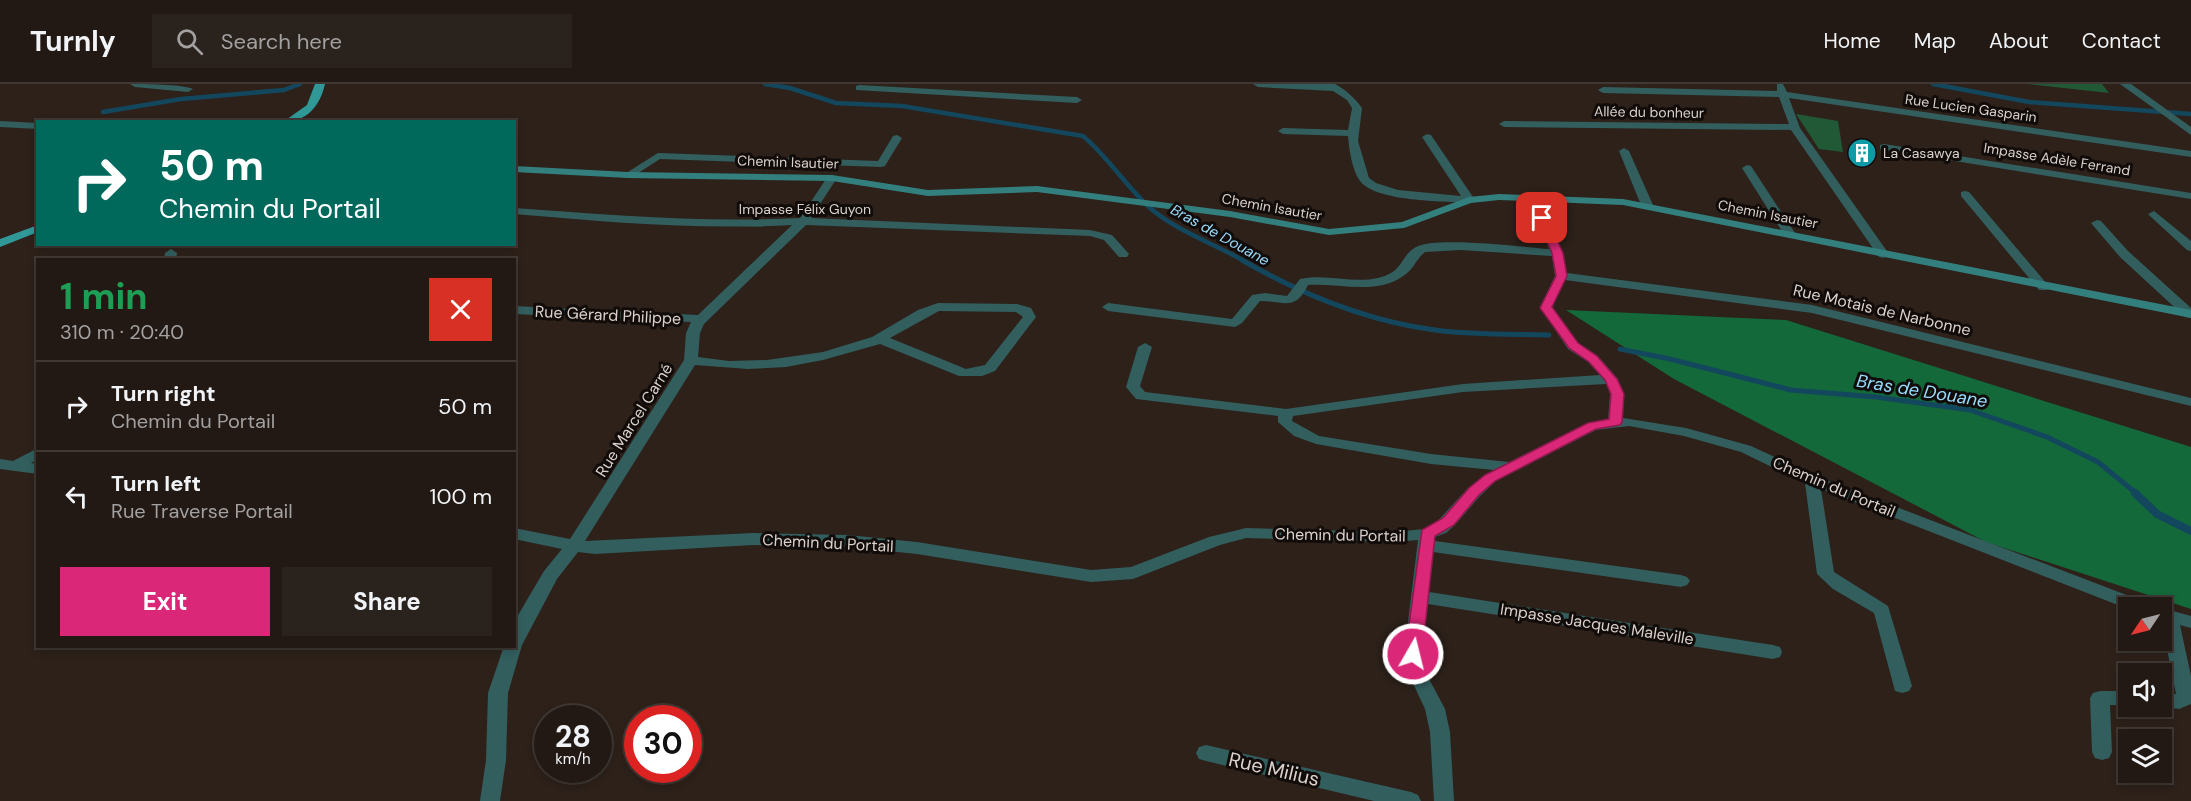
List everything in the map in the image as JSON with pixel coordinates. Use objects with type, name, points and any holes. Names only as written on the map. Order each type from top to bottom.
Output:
[{"type":"main road","points":[[291,120],[315,103],[320,84]]},
{"type":"main road","name":"Chemin Isautier","points":[[516,169],[628,175],[832,178],[928,194],[1038,189],[1230,214],[1304,229],[1354,231],[1404,225],[1469,200],[1498,197],[1647,205],[2043,287],[2191,314]]},
{"type":"main road","points":[[0,243],[36,229]]},
{"type":"street","points":[[135,84],[188,89]]},
{"type":"street","points":[[1002,96],[1011,84]]},
{"type":"street","points":[[1258,84],[1332,86],[1350,98],[1357,108],[1351,133],[1355,154],[1365,181],[1377,188],[1391,191],[1469,200]]},
{"type":"street","points":[[2125,84],[2189,129]]},
{"type":"street","points":[[859,88],[1077,100]]},
{"type":"street","points":[[1781,89],[1795,127],[1883,254]]},
{"type":"street","name":"Rue Lucien Gasparin","points":[[1603,90],[1781,89],[2191,154]]},
{"type":"street","points":[[0,124],[36,126]]},
{"type":"street","name":"Allée du bonheur","points":[[1504,124],[1795,127]]},
{"type":"street","points":[[1283,131],[1351,133]]},
{"type":"street","points":[[1427,137],[1469,200]]},
{"type":"street","points":[[628,175],[658,156],[881,164],[897,138]]},
{"type":"street","name":"Impasse Adèle Ferrand","points":[[1884,147],[2191,196]]},
{"type":"street","points":[[1624,151],[1647,205]]},
{"type":"street","points":[[1747,168],[1789,233]]},
{"type":"street","points":[[701,319],[743,282],[777,244],[803,221],[832,178]]},
{"type":"street","points":[[1965,194],[2043,287]]},
{"type":"street","points":[[1534,198],[1557,253],[1561,276],[1546,308],[1573,345],[1593,359],[1611,379],[1617,394],[1615,422]]},
{"type":"street","name":"Impasse Félix Guyon","points":[[516,211],[654,222],[748,224],[803,221],[1090,233],[1108,237],[1123,254]]},
{"type":"street","points":[[2154,214],[2191,247]]},
{"type":"street","points":[[2097,223],[2124,254],[2191,314]]},
{"type":"street","points":[[1108,307],[1235,323],[1242,317],[1252,300],[1258,296],[1288,299],[1304,282],[1311,281],[1357,283],[1390,278],[1403,272],[1418,251],[1428,248],[1461,246],[1557,253]]},
{"type":"street","name":"Rue Motais de Narbonne","points":[[1561,276],[1812,309],[2191,402]]},
{"type":"street","points":[[691,360],[715,365],[768,366],[813,359],[880,339],[926,311],[938,307],[1017,308],[1026,311],[1030,317],[990,368],[976,374],[964,373],[880,339]]},
{"type":"street","name":"Rue Gérard Philippe","points":[[516,310],[701,319]]},
{"type":"street","name":"Rue Marcel Carné","points":[[516,637],[550,575],[574,546],[691,360],[693,333],[701,319]]},
{"type":"street","points":[[1145,347],[1133,387],[1141,396],[1286,414],[1462,388],[1611,379]]},
{"type":"street","points":[[1286,414],[1285,422],[1290,427],[1299,434],[1316,440],[1431,459],[1511,468]]},
{"type":"street","name":"Chemin du Portail","points":[[516,533],[574,546],[595,548],[753,539],[848,541],[1106,577],[1133,573],[1187,551],[1246,533],[1427,540],[1449,521],[1474,492],[1490,478],[1593,426],[1615,422],[1643,423],[1746,449],[1812,480],[2118,598]]},
{"type":"street","points":[[16,465],[36,453]]},
{"type":"street","points":[[0,464],[36,470]]},
{"type":"street","points":[[1812,480],[1826,574],[1833,582],[1874,603],[1882,610],[1902,686]]},
{"type":"street","points":[[1444,801],[1440,732],[1435,709],[1419,676],[1413,654],[1427,540],[1681,581]]},
{"type":"street","name":"Impasse Jacques Maleville","points":[[1421,597],[1773,652]]},
{"type":"street","points":[[2172,617],[2191,622]]},
{"type":"street","points":[[2172,643],[2186,698],[2179,702],[2172,702]]},
{"type":"street","name":"Rue Marcel Carné","points":[[490,801],[496,760],[498,693],[513,648]]},
{"type":"street","points":[[2102,752],[2100,698],[2118,698]]},
{"type":"street","name":"Rue Milius","points":[[1206,753],[1411,801]]},
{"type":"green space","points":[[2028,84],[2102,84],[2109,93]]},
{"type":"green space","points":[[1796,114],[1838,121],[1843,152],[1819,149]]},
{"type":"green space","points":[[1566,310],[1786,320],[2191,447],[2191,609],[2172,603],[2172,597],[2154,597],[1986,542],[1674,379]]},
{"type":"waterway","name":"Bras de Douane","points":[[103,112],[181,99],[284,90],[300,84]]},
{"type":"waterway","name":"Bras de Douane","points":[[765,84],[790,88],[836,103],[902,106],[1083,136],[1149,207],[1183,230],[1244,261]]},
{"type":"waterway","points":[[1933,84],[2029,102],[2191,114]]},
{"type":"waterway","name":"Bras de Douane","points":[[1242,260],[1311,295],[1384,320],[1449,332],[1549,335]]},
{"type":"waterway","name":"Bras de Douane","points":[[1620,349],[1670,359],[1791,390],[1876,397],[1970,410],[2047,437],[2098,462],[2137,494]]},
{"type":"waterway","name":"Bras de Douane","points":[[2135,493],[2157,514],[2191,531]]},
{"type":"place","name":"La Casawya","points":[[1862,153]]},
{"type":"route","points":[[1413,654],[1427,534],[1449,521],[1474,492],[1490,478],[1593,426],[1615,422],[1617,394],[1611,379],[1593,359],[1573,345],[1546,308],[1561,276],[1557,253],[1542,218]]}]
